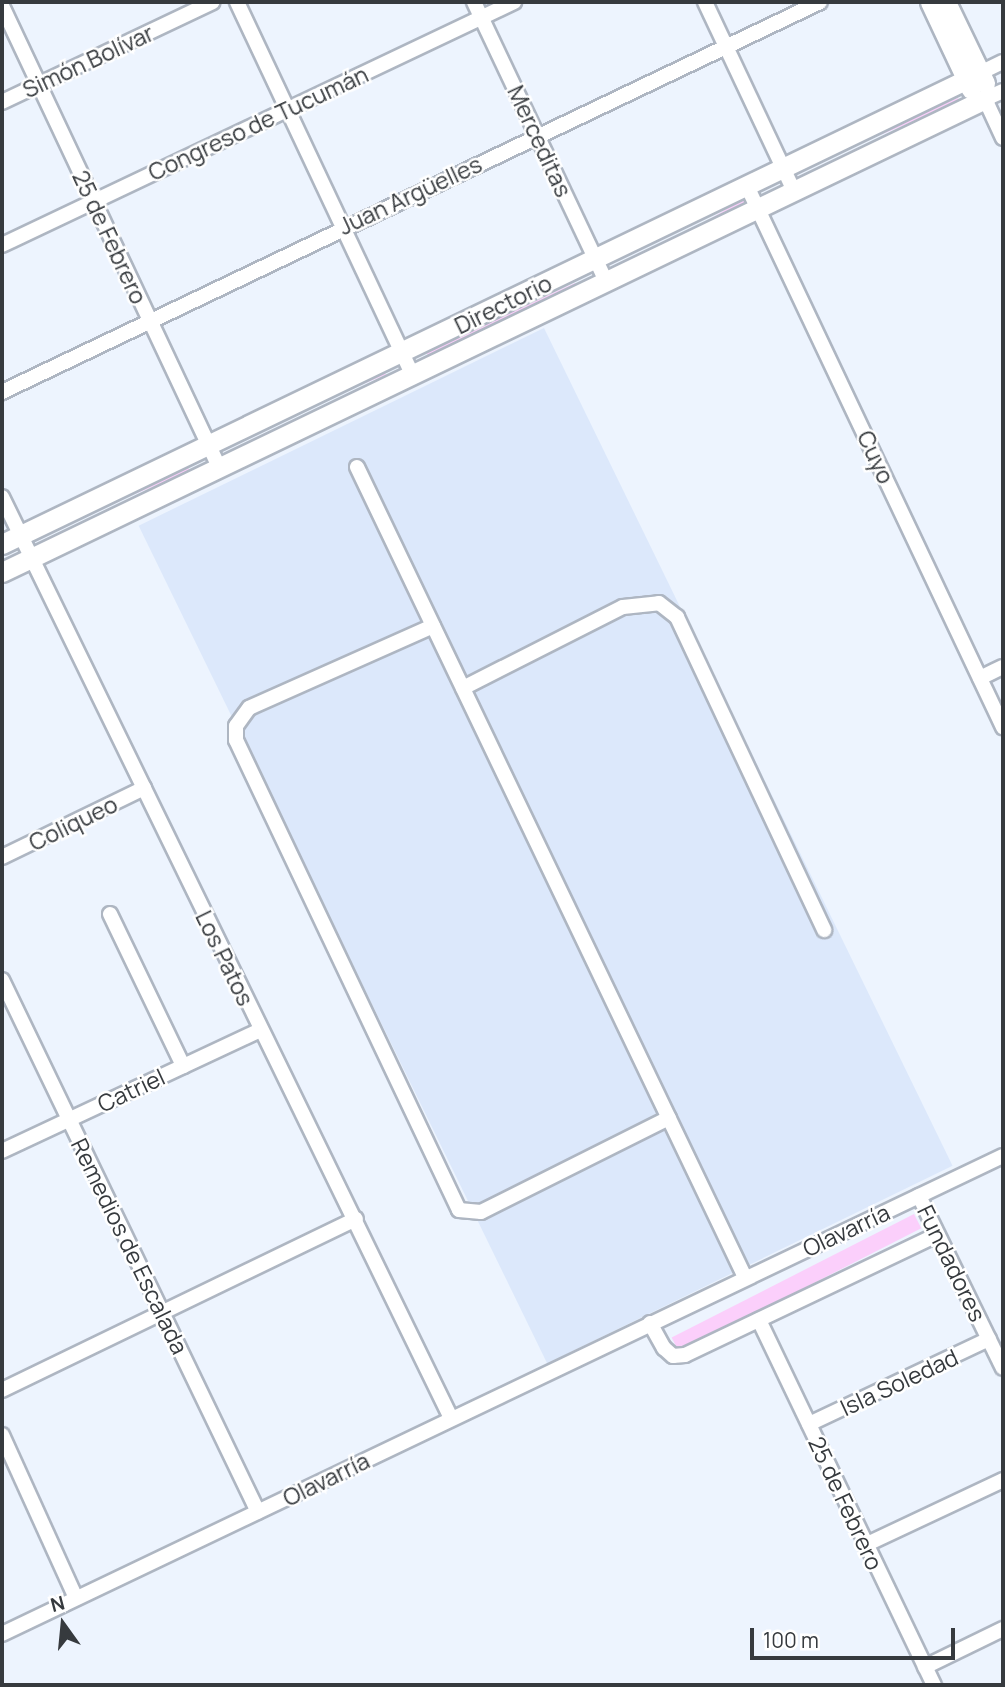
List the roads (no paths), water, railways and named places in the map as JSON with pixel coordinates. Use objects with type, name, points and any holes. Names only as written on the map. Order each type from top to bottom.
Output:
[{"type":"main road","points":[[930,2],[974,76],[986,85],[985,99]]},
{"type":"main road","points":[[946,2],[974,76]]},
{"type":"main road","name":"Directorio","points":[[2,544],[974,76]]},
{"type":"main road","name":"Directorio","points":[[2,572],[759,208],[793,189],[985,99]]},
{"type":"street","name":"Simón Bolívar","points":[[2,102],[213,2]]},
{"type":"street","points":[[237,2],[412,374]]},
{"type":"street","name":"Merceditas","points":[[474,2],[606,281]]},
{"type":"street","name":"Congreso de Tucumán","points":[[2,246],[514,2]]},
{"type":"street","points":[[705,2],[793,189]]},
{"type":"street","name":"Juan Argüelles","points":[[2,392],[148,319],[820,2]]},
{"type":"street","name":"25 de Febrero","points":[[2,6],[219,467]]},
{"type":"street","name":"Directorio","points":[[974,76],[1003,62]]},
{"type":"street","name":"Directorio","points":[[985,99],[1003,90]]},
{"type":"street","points":[[985,99],[1003,138]]},
{"type":"street","name":"Cuyo","points":[[747,186],[1003,727]]},
{"type":"street","points":[[357,467],[745,1277]]},
{"type":"street","name":"Los Patos","points":[[2,497],[451,1418]]},
{"type":"street","points":[[463,688],[623,607],[659,603],[677,617],[824,930]]},
{"type":"street","points":[[433,626],[249,708],[236,726],[236,740],[459,1210],[481,1212],[669,1118]]},
{"type":"street","points":[[980,678],[1003,667]]},
{"type":"street","name":"Coliqueo","points":[[2,857],[144,788]]},
{"type":"street","points":[[110,914],[183,1066]]},
{"type":"street","name":"Remedios de Escalada","points":[[2,980],[258,1512]]},
{"type":"street","name":"Catriel","points":[[2,1151],[260,1030]]},
{"type":"street","name":"Olavarría","points":[[2,1634],[1003,1156]]},
{"type":"street","name":"Fundadores","points":[[919,1196],[1003,1368]]},
{"type":"street","points":[[2,1390],[356,1220]]},
{"type":"street","name":"Olavarría","points":[[650,1323],[664,1348],[673,1356],[685,1355],[937,1235]]},
{"type":"street","name":"25 de Febrero","points":[[759,1320],[934,1685]]},
{"type":"street","name":"Isla Soledad","points":[[809,1424],[989,1339]]},
{"type":"street","points":[[2,1435],[76,1598]]},
{"type":"street","points":[[865,1545],[1003,1479]]},
{"type":"street","points":[[925,1667],[1003,1629]]}]
